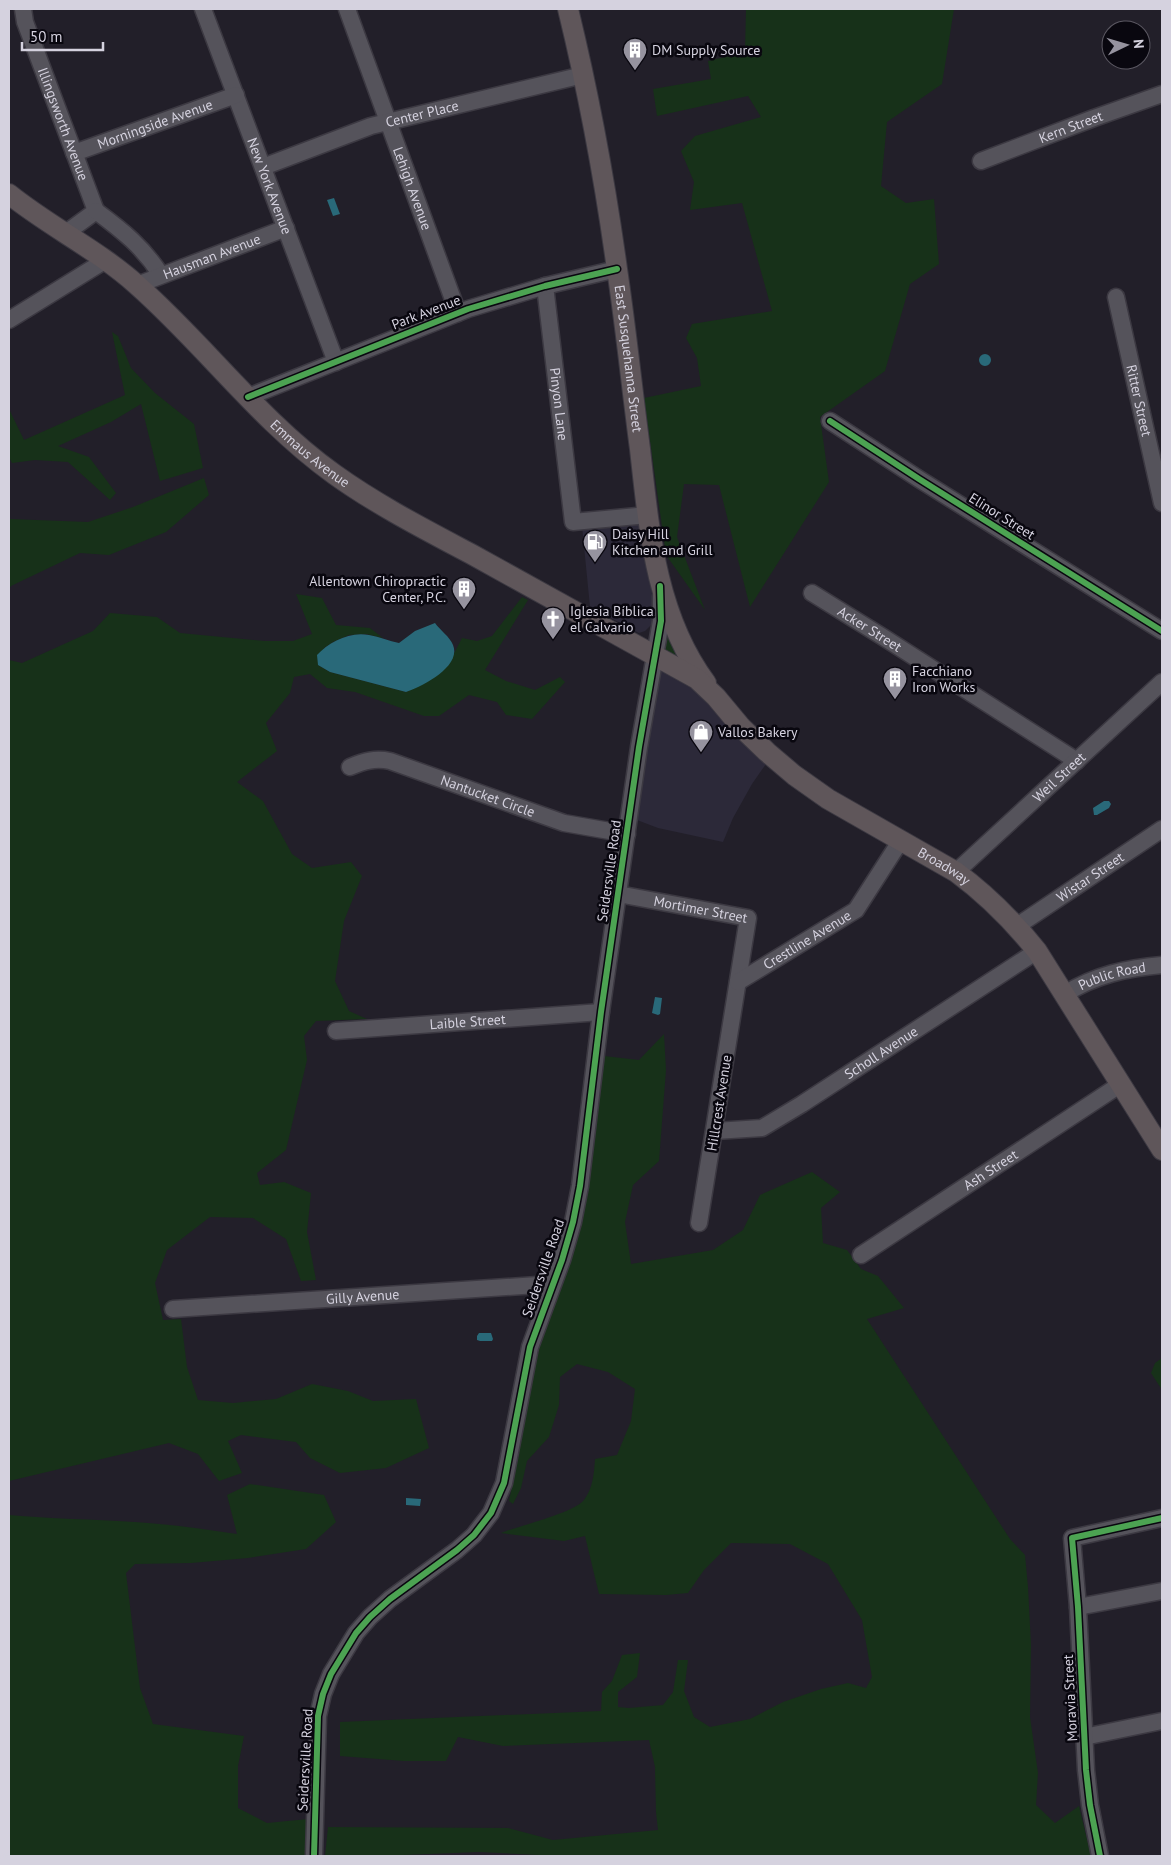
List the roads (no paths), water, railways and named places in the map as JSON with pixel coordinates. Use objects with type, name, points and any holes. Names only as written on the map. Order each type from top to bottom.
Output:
[{"type":"main road","name":"East Susquehanna Street","points":[[568,9],[584,75],[601,164],[617,269],[648,515],[660,586],[678,634],[690,657],[716,696]]},
{"type":"main road","name":"Emmaus Avenue","points":[[9,194],[106,260],[137,284],[248,397],[304,450],[333,474],[464,550],[654,656]]},
{"type":"main road","name":"Broadway","points":[[654,656],[697,679],[716,696],[742,727],[794,776],[828,799],[956,872],[997,906],[1017,926],[1037,951],[1162,1150]]},
{"type":"street","name":"Illingsworth Avenue","points":[[23,9],[25,22],[96,211]]},
{"type":"street","name":"New York Avenue","points":[[203,9],[336,362]]},
{"type":"street","name":"Lehigh Avenue","points":[[347,9],[458,313]]},
{"type":"street","name":"Center Place","points":[[263,167],[371,126],[584,75]]},
{"type":"street","name":"Kern Street","points":[[981,161],[1162,94]]},
{"type":"street","name":"Morningside Avenue","points":[[74,153],[236,95]]},
{"type":"street","points":[[66,233],[96,211],[137,243],[151,259],[161,275]]},
{"type":"street","name":"Hausman Avenue","points":[[137,284],[286,228]]},
{"type":"street","points":[[9,320],[106,260]]},
{"type":"street","name":"Park Avenue","points":[[248,397],[458,313],[545,286],[617,269]]},
{"type":"street","name":"Pinyon Lane","points":[[545,286],[573,522],[648,515]]},
{"type":"street","name":"Ritter Street","points":[[1116,298],[1162,503]]},
{"type":"street","name":"Elinor Street","points":[[830,421],[1162,631]]},
{"type":"street","name":"Seidersville Road","points":[[314,1856],[317,1727],[326,1683],[356,1633],[370,1618],[402,1589],[466,1543],[491,1513],[504,1483],[530,1347],[562,1260],[573,1222],[581,1181],[601,1012],[660,620],[660,586]]},
{"type":"street","name":"Acker Street","points":[[812,593],[883,636],[1077,761]]},
{"type":"street","name":"Weil Street","points":[[956,872],[1162,682]]},
{"type":"street","name":"Nantucket Circle","points":[[350,767],[362,762],[375,760],[390,761],[564,823],[627,834]]},
{"type":"street","name":"Wistar Street","points":[[1017,926],[1162,829]]},
{"type":"street","name":"Crestline Avenue","points":[[738,982],[856,910],[901,840]]},
{"type":"street","name":"Mortimer Street","points":[[618,894],[748,918],[738,982]]},
{"type":"street","name":"Scholl Avenue","points":[[715,1131],[762,1128],[1037,951]]},
{"type":"street","name":"Public Road","points":[[1065,994],[1086,981],[1128,970],[1162,965]]},
{"type":"street","name":"Hillcrest Avenue","points":[[699,1223],[738,982]]},
{"type":"street","name":"Laible Street","points":[[336,1031],[601,1012]]},
{"type":"street","name":"Ash Street","points":[[860,1255],[1121,1084]]},
{"type":"street","name":"Gilly Avenue","points":[[173,1310],[552,1284]]},
{"type":"street","name":"Moravia Street","points":[[1100,1856],[1090,1805],[1084,1737],[1078,1608],[1072,1538],[1162,1518]]},
{"type":"street","points":[[1078,1608],[1162,1591]]},
{"type":"street","points":[[1084,1737],[1162,1721]]},
{"type":"water","points":[[334,198],[340,214],[333,216],[327,200]]},
{"type":"water","points":[[987,354],[990,355],[990,365],[983,366],[980,365],[979,358],[980,355]]},
{"type":"water","points":[[435,623],[453,645],[452,661],[439,675],[421,686],[406,692],[330,672],[318,665],[317,655],[334,642],[347,636],[362,634],[399,643],[415,631]]},
{"type":"water","points":[[1104,801],[1109,801],[1111,804],[1109,808],[1094,815],[1093,808]]},
{"type":"water","points":[[655,997],[662,998],[660,1014],[658,1015],[652,1013]]},
{"type":"water","points":[[479,1333],[491,1333],[492,1341],[477,1340]]},
{"type":"water","points":[[406,1498],[421,1499],[420,1506],[406,1505]]},
{"type":"place","name":"DM Supply Source","points":[[635,71]]},
{"type":"place","name":"Daisy Hill Kitchen and Grill","points":[[595,563]]},
{"type":"place","name":"Allentown Chiropractic Center, P.C.","points":[[464,610]]},
{"type":"place","name":"Iglesia Bíblica el Calvario","points":[[553,640]]},
{"type":"place","name":"Facchiano Iron Works","points":[[895,700]]},
{"type":"place","name":"Vallos Bakery","points":[[701,753]]}]
